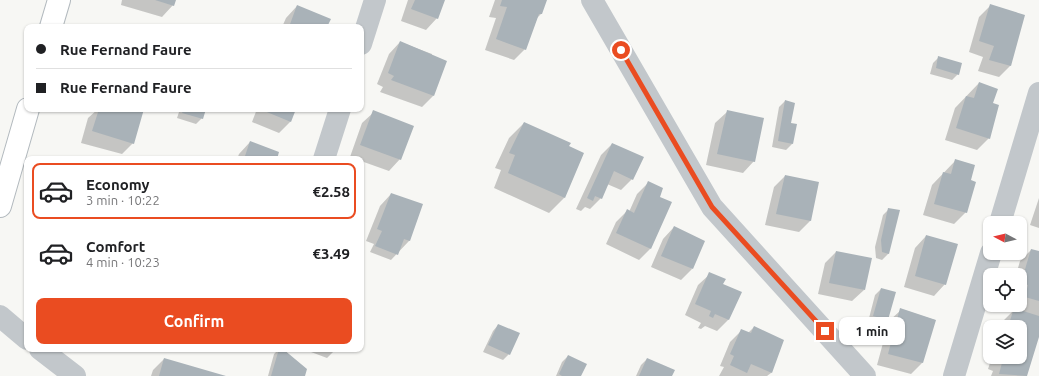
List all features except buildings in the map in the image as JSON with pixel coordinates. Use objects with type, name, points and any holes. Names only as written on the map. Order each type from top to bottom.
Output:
[{"type":"main road","points":[[52,24],[59,0]]},
{"type":"main road","points":[[0,206],[27,112]]},
{"type":"street","points":[[364,35],[375,0]]},
{"type":"street","points":[[592,0],[712,207],[865,376]]},
{"type":"street","points":[[1002,216],[1039,93]]},
{"type":"street","points":[[325,156],[339,112]]},
{"type":"street","points":[[954,376],[989,260]]},
{"type":"street","points":[[0,316],[24,336]]},
{"type":"street","points":[[44,352],[75,376]]},
{"type":"route","points":[[621,50],[712,207],[825,331]]}]
